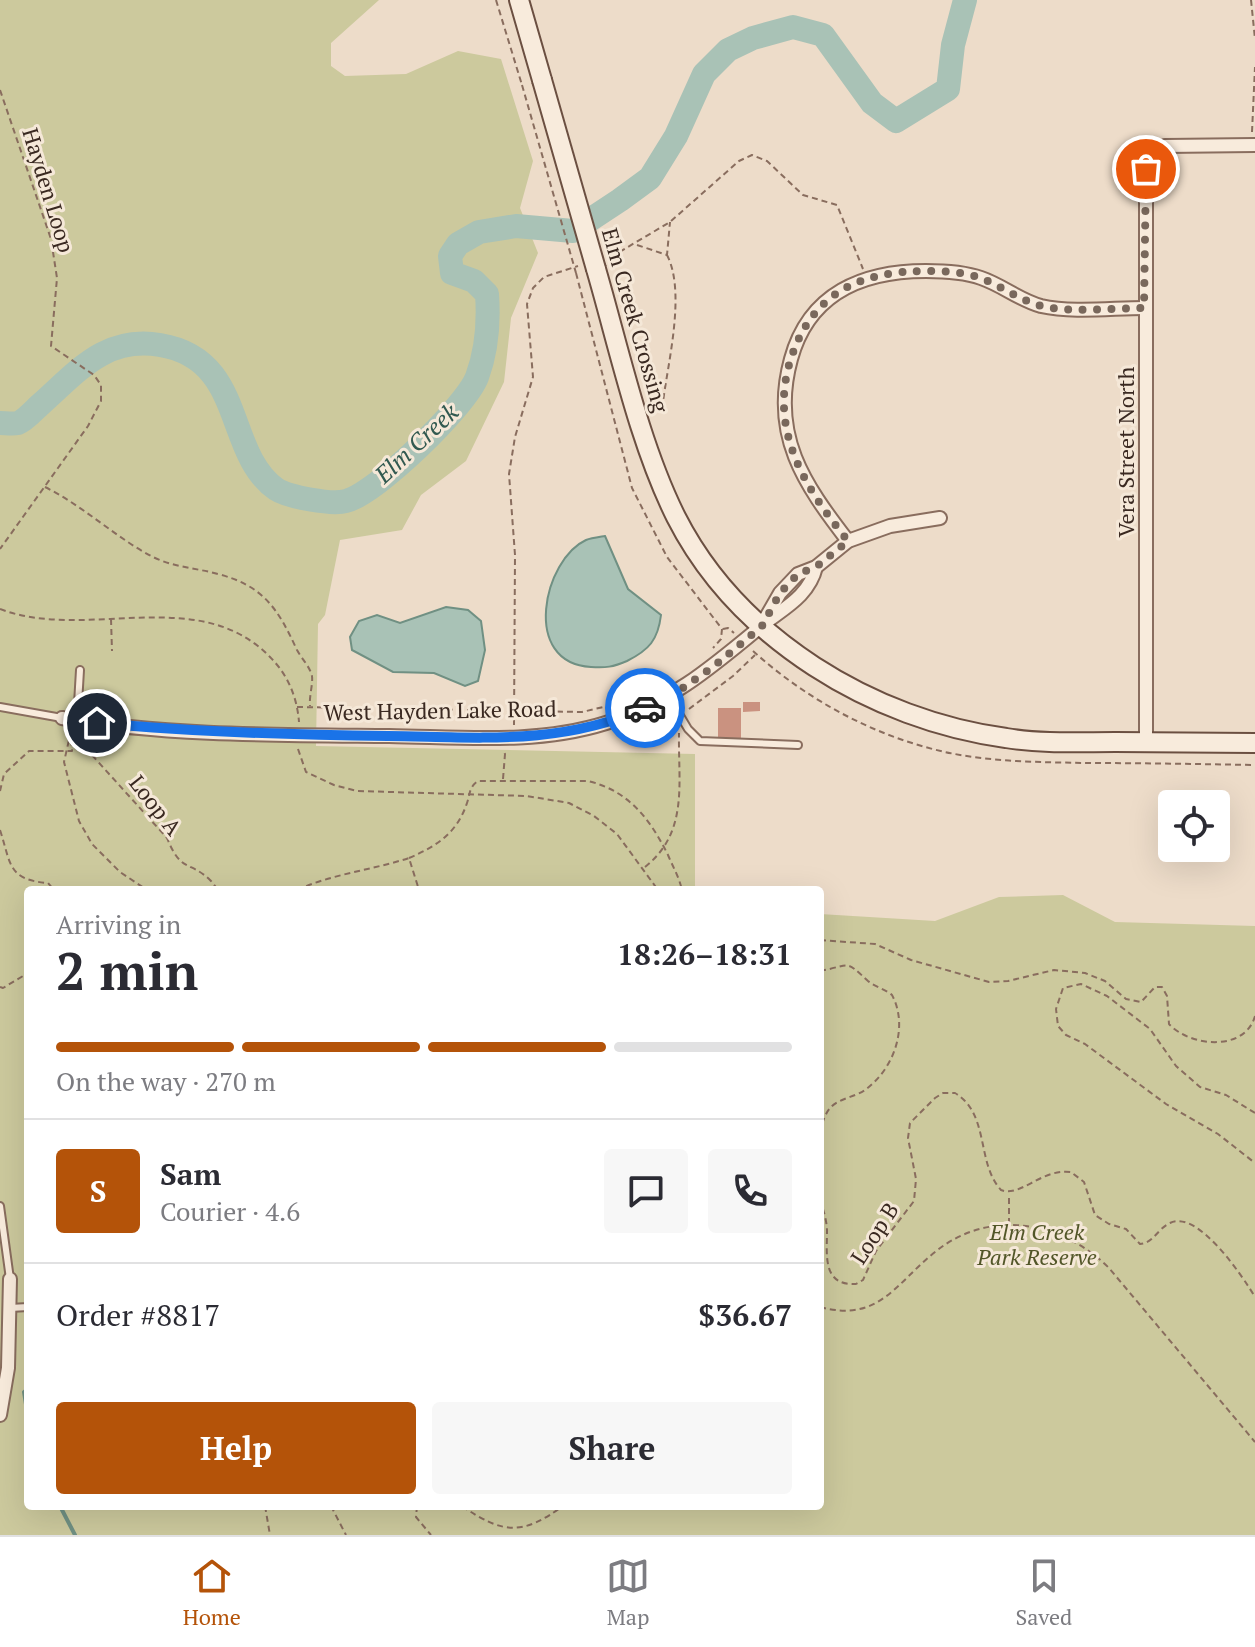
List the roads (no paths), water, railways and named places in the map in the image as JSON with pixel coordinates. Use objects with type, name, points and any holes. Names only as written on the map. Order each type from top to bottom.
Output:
[{"type":"main road","name":"Elm Creek Crossing","points":[[519,0],[651,454],[667,497],[710,571],[762,626]]},
{"type":"main road","points":[[762,626],[849,686],[894,708],[939,724],[1030,741],[1255,743]]},
{"type":"street","name":"Vera Street North","points":[[1146,742],[1144,178],[1152,154],[1165,146],[1253,145]]},
{"type":"street","points":[[940,518],[890,526],[848,541],[810,491],[788,444],[785,379],[798,341],[821,306],[841,290],[866,277],[898,271],[941,271],[980,278],[1020,299],[1044,306],[1144,308]]},
{"type":"street","name":"West Hayden Lake Road","points":[[62,718],[74,727],[272,734],[502,737],[547,736],[594,727],[669,697],[713,667],[794,603],[813,581],[816,567],[848,541]]},
{"type":"street","points":[[0,1415],[8,1368],[10,1279]]},
{"type":"lane","points":[[74,727],[80,670]]},
{"type":"lane","points":[[669,697],[694,737],[709,744],[798,745]]},
{"type":"lane","name":"West Hayden Lake Road","points":[[0,707],[62,718]]},
{"type":"lane","points":[[0,1206],[10,1279]]},
{"type":"lane","points":[[10,1308],[24,1307]]},
{"type":"waterway","name":"Elm Creek","points":[[0,423],[21,422],[94,358],[124,346],[160,345],[188,354],[207,368],[221,387],[248,453],[260,473],[276,489],[310,500],[331,502],[346,501],[360,495],[398,466],[439,427],[477,377],[486,336],[487,294],[474,281],[452,273],[450,256],[458,244],[479,232],[516,226],[573,231],[620,200],[650,178],[676,136],[704,74],[728,50],[753,38],[793,27],[823,35],[872,103],[896,121],[948,89],[953,45],[965,0]]},
{"type":"waterway","points":[[62,1510],[75,1535]]},
{"type":"park label","name":"Elm Creek Park Reserve","points":[[1037,1244]]}]
